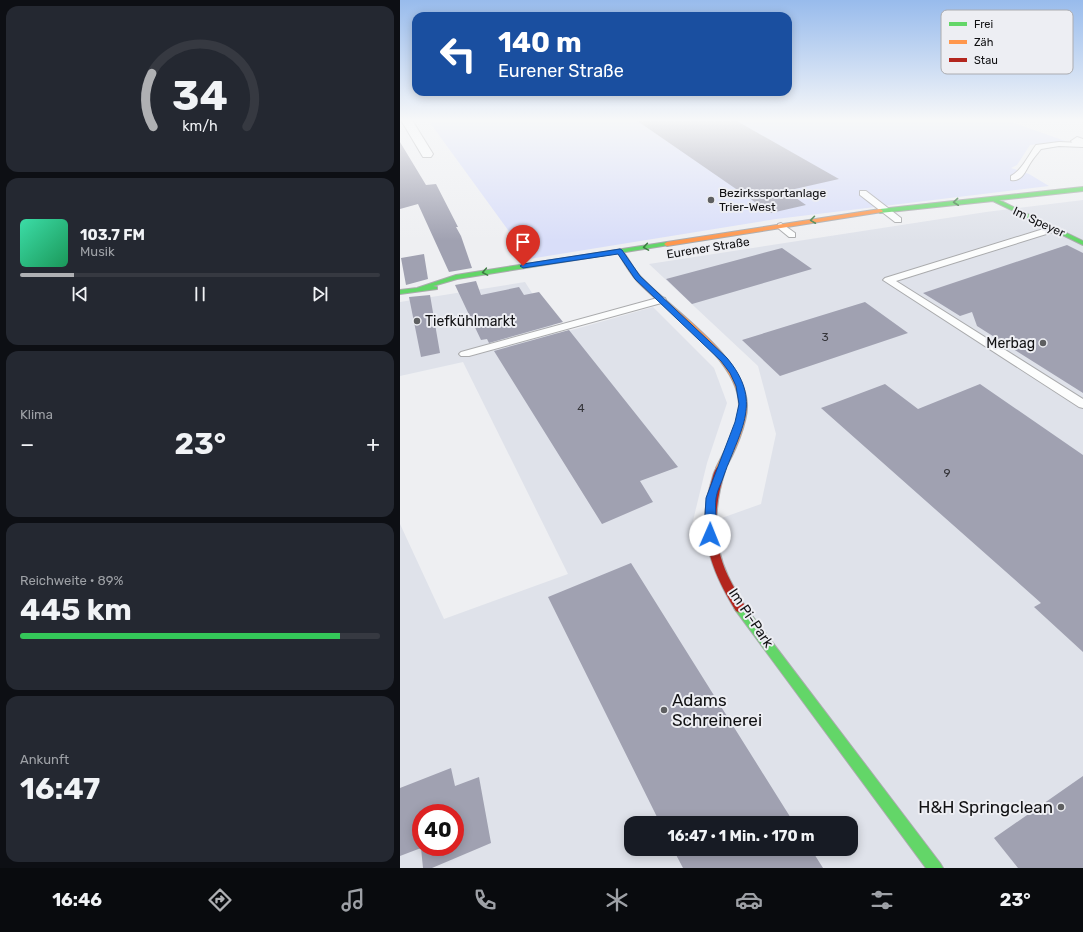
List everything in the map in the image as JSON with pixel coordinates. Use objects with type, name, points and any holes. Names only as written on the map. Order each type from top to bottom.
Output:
[{"type":"street","name":"Eurener Straße","points":[[400,292],[420,288],[456,277],[781,226],[960,201],[995,200],[1083,189]]},
{"type":"street","points":[[1050,194],[1041,206],[1039,214],[1053,229]]},
{"type":"street","name":"Eurener Straße","points":[[951,213],[974,210],[995,200]]},
{"type":"street","name":"Im Speyer","points":[[995,200],[1083,243]]},
{"type":"street","points":[[884,222],[902,220]]},
{"type":"street","points":[[777,237],[796,234]]},
{"type":"street","name":"Im Pi-Park","points":[[620,251],[628,260],[638,278],[724,359],[734,372],[740,386],[743,404],[739,422],[711,498],[710,535],[717,562],[726,581],[739,606],[935,868]]},
{"type":"street","name":"Eurener Straße","points":[[420,288],[457,285],[628,260]]},
{"type":"lane","points":[[1014,178],[1022,173],[1027,161]]},
{"type":"lane","points":[[863,193],[885,211],[902,220]]},
{"type":"lane","points":[[781,226],[796,234]]},
{"type":"lane","points":[[1053,229],[888,280],[1083,404]]},
{"type":"lane","points":[[465,354],[661,300]]},
{"type":"shaded area","points":[[457,161],[1020,161],[1017,165],[1011,168],[1029,174],[1049,186],[776,219],[529,259]]},
{"type":"shaded area","points":[[1083,200],[1083,868],[400,868],[400,524],[444,619],[568,574],[463,362],[400,376],[400,302],[525,282],[558,334],[653,307],[714,368],[727,403],[707,463],[691,529],[761,504],[776,434],[758,366],[649,264],[986,212]]},
{"type":"building","points":[[400,161],[411,161],[426,185],[436,184],[458,227],[456,227],[461,236],[472,268],[449,272],[418,204],[400,209]]},
{"type":"building","points":[[695,161],[806,161],[839,179],[786,191],[806,205],[771,213]]},
{"type":"building","name":"Merbag","points":[[1067,245],[1083,253],[1083,393],[977,326],[972,312],[960,316],[923,293]]},
{"type":"building","points":[[782,248],[812,269],[692,304],[666,279]]},
{"type":"building","points":[[424,254],[428,279],[406,285],[401,258]]},
{"type":"building","points":[[476,281],[481,295],[519,287],[524,295],[539,292],[563,322],[489,343],[487,339],[481,340],[455,285]]},
{"type":"building","points":[[430,295],[440,353],[421,357],[409,297]]},
{"type":"building","points":[[865,302],[908,333],[780,376],[742,340]]},
{"type":"building","points":[[569,330],[678,467],[640,481],[653,502],[602,524],[494,351]]},
{"type":"building","points":[[885,384],[918,409],[980,384],[1083,455],[1083,652],[1034,607],[1041,603],[821,408]]},
{"type":"building","name":"Adams Schreinerei","points":[[631,563],[790,816],[657,816],[548,597]]},
{"type":"building","points":[[451,768],[455,786],[479,777],[491,843],[464,854],[464,804],[412,804],[412,851],[400,856],[400,788]]},
{"type":"building","name":"H&H Springclean","points":[[1083,776],[1083,868],[1018,868],[994,838]]},
{"type":"building","points":[[422,856],[460,856],[432,868],[423,868]]},
{"type":"building","points":[[677,856],[815,856],[823,868],[683,868]]},
{"type":"traffic: fast","points":[[880,211],[1083,189]]},
{"type":"traffic: fast","points":[[995,200],[1083,243]]},
{"type":"traffic: fast","points":[[420,288],[456,277],[667,244]]},
{"type":"traffic: fast","points":[[400,292],[435,288]]},
{"type":"traffic: fast","points":[[740,608],[935,868]]},
{"type":"traffic: slow","points":[[667,244],[880,211]]},
{"type":"traffic: slow","points":[[620,251],[639,279],[702,337],[718,354],[732,371],[740,388],[743,405],[742,413],[735,437],[721,468]]},
{"type":"traffic: jam","points":[[721,468],[711,505],[711,540],[721,574],[729,591],[740,608]]},
{"type":"place","name":"Bezirkssportanlage Trier-West","points":[[711,200]]},
{"type":"place","name":"Tiefkühlmarkt","points":[[417,321]]},
{"type":"place","name":"Merbag","points":[[1043,343]]},
{"type":"place","name":"Adams Schreinerei","points":[[664,710]]},
{"type":"place","name":"H&H Springclean","points":[[1061,807]]},
{"type":"route","points":[[523,266],[620,251],[624,260],[638,278],[724,359],[734,372],[740,386],[743,404],[739,422],[711,498],[710,535]]}]
